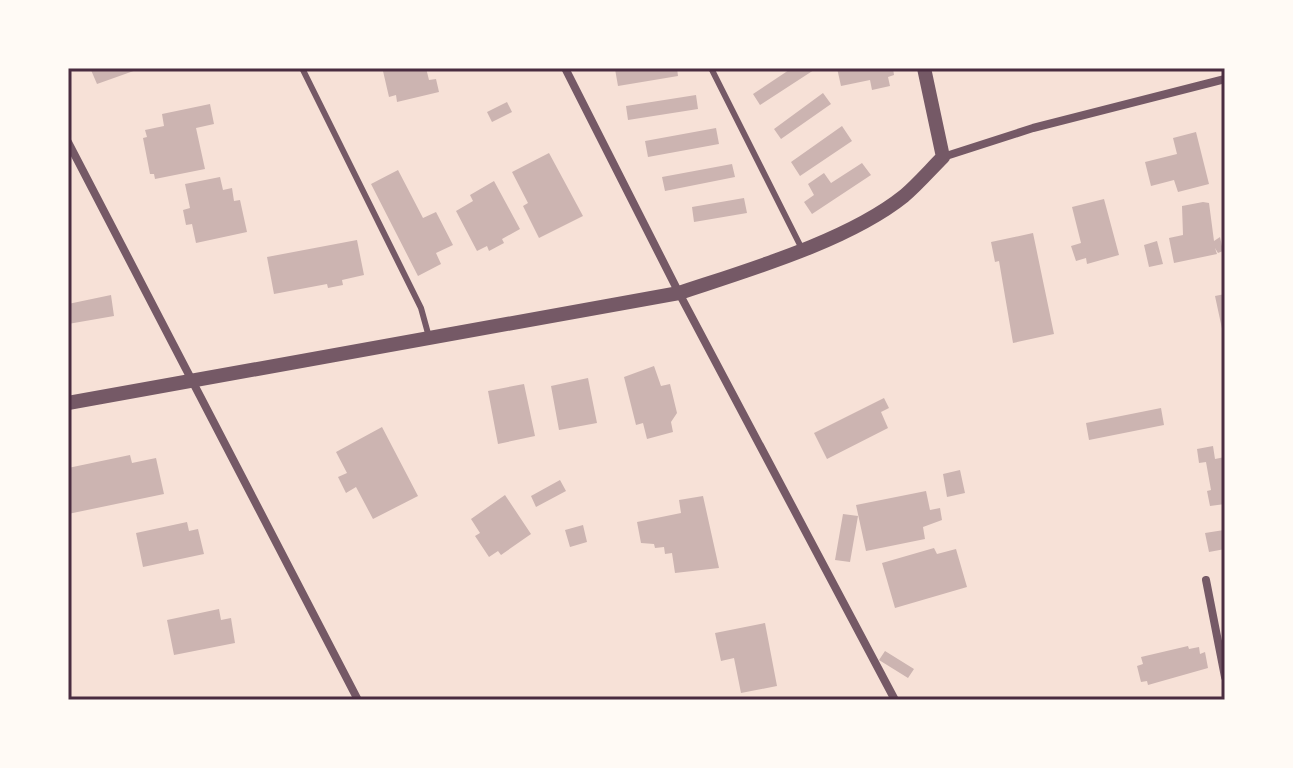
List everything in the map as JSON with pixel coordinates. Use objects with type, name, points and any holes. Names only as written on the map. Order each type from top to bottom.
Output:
[{"type":"street","points":[[565,68],[679,293],[895,700]]},
{"type":"street","points":[[924,68],[943,157]]},
{"type":"street","points":[[68,403],[679,293],[802,249],[846,229],[903,197],[943,157],[1033,128],[1225,79]]},
{"type":"street","points":[[68,142],[188,379],[358,700]]},
{"type":"street","points":[[1206,580],[1225,677]]},
{"type":"lane","points":[[302,68],[421,308],[429,337]]},
{"type":"lane","points":[[711,68],[802,249]]},
{"type":"building","points":[[142,68],[97,84],[91,70]]},
{"type":"building","points":[[391,68],[426,68],[429,80],[436,79],[439,92],[397,102],[396,95],[389,97],[383,71]]},
{"type":"building","points":[[677,68],[678,76],[618,86],[615,69]]},
{"type":"building","points":[[792,68],[817,68],[760,105],[753,94]]},
{"type":"building","points":[[837,68],[893,68],[894,75],[888,77],[890,86],[872,90],[870,80],[841,86]]},
{"type":"building","points":[[823,93],[831,104],[781,139],[774,129]]},
{"type":"building","points":[[696,95],[698,109],[628,120],[626,106]]},
{"type":"building","points":[[507,102],[512,112],[492,122],[487,112]]},
{"type":"building","points":[[210,104],[214,124],[196,128],[205,169],[155,179],[154,174],[150,174],[143,138],[147,137],[145,130],[164,126],[162,114]]},
{"type":"building","points":[[842,126],[852,141],[800,176],[791,162]]},
{"type":"building","points":[[716,128],[719,144],[648,157],[645,141]]},
{"type":"building","points":[[1196,132],[1209,184],[1178,192],[1174,180],[1151,186],[1145,162],[1177,154],[1173,138]]},
{"type":"building","points":[[549,153],[583,216],[539,238],[523,206],[528,203],[512,172]]},
{"type":"building","points":[[862,163],[871,175],[812,214],[804,202],[814,195],[808,184],[824,173],[831,183]]},
{"type":"building","points":[[732,164],[735,177],[665,191],[662,177]]},
{"type":"building","points":[[398,170],[423,218],[436,212],[453,245],[436,253],[441,264],[418,276],[371,184]]},
{"type":"building","points":[[220,177],[223,190],[232,188],[234,201],[240,200],[247,232],[196,243],[192,224],[186,225],[183,210],[190,208],[185,184]]},
{"type":"building","points":[[494,181],[520,229],[489,251],[487,246],[477,251],[456,211],[473,201],[470,195]]},
{"type":"building","points":[[744,198],[747,213],[694,222],[692,207]]},
{"type":"building","points":[[1104,199],[1119,255],[1087,264],[1086,258],[1076,261],[1071,246],[1081,243],[1072,207]]},
{"type":"building","points":[[1209,203],[1214,241],[1220,237],[1223,251],[1218,253],[1215,248],[1217,254],[1174,263],[1169,238],[1183,235],[1182,206]]},
{"type":"building","points":[[1033,233],[1054,334],[1013,343],[999,261],[995,262],[991,242]]},
{"type":"building","points":[[357,240],[364,275],[342,280],[343,285],[328,288],[327,284],[274,294],[267,257]]},
{"type":"building","points":[[1157,241],[1163,264],[1149,267],[1144,245]]},
{"type":"building","points":[[1225,294],[1225,338],[1224,338],[1215,296]]},
{"type":"building","points":[[111,295],[114,316],[68,324],[68,304]]},
{"type":"building","points":[[654,366],[661,386],[670,384],[677,413],[671,422],[673,432],[647,439],[643,423],[636,425],[624,377]]},
{"type":"building","points":[[588,378],[597,423],[559,430],[551,386]]},
{"type":"building","points":[[524,384],[535,436],[498,444],[488,391]]},
{"type":"building","points":[[884,398],[889,408],[881,412],[888,428],[827,459],[814,433]]},
{"type":"building","points":[[1161,408],[1164,425],[1089,440],[1086,423]]},
{"type":"building","points":[[382,427],[418,496],[373,519],[356,487],[346,493],[338,477],[347,473],[336,452]]},
{"type":"building","points":[[1213,446],[1215,459],[1225,457],[1225,504],[1210,506],[1207,491],[1211,490],[1206,462],[1199,463],[1197,449]]},
{"type":"building","points":[[130,455],[132,463],[156,458],[164,494],[68,514],[68,468]]},
{"type":"building","points":[[960,470],[965,493],[947,497],[943,474]]},
{"type":"building","points":[[560,480],[566,491],[536,507],[531,496]]},
{"type":"building","points":[[926,491],[930,510],[940,508],[942,520],[923,527],[925,539],[866,551],[856,505]]},
{"type":"building","points":[[505,495],[531,534],[501,555],[498,551],[489,557],[475,536],[480,533],[471,519]]},
{"type":"building","points":[[703,496],[719,568],[675,573],[672,553],[665,554],[664,547],[655,548],[654,544],[641,543],[637,522],[681,513],[679,500]]},
{"type":"building","points":[[843,514],[858,516],[850,562],[835,560]]},
{"type":"building","points":[[187,522],[189,531],[198,529],[204,554],[143,567],[136,533]]},
{"type":"building","points":[[583,525],[587,542],[570,547],[565,530]]},
{"type":"building","points":[[1224,530],[1225,549],[1209,552],[1205,533]]},
{"type":"building","points":[[934,548],[937,554],[956,549],[967,587],[895,608],[882,563]]},
{"type":"building","points":[[219,609],[221,620],[231,618],[235,643],[174,655],[167,620]]},
{"type":"building","points":[[765,623],[777,686],[741,693],[734,658],[721,661],[715,633]]},
{"type":"building","points":[[1188,646],[1189,649],[1199,647],[1200,654],[1205,652],[1208,668],[1148,685],[1147,681],[1141,682],[1137,666],[1143,664],[1141,657]]},
{"type":"building","points":[[885,651],[914,669],[908,678],[879,660]]}]
